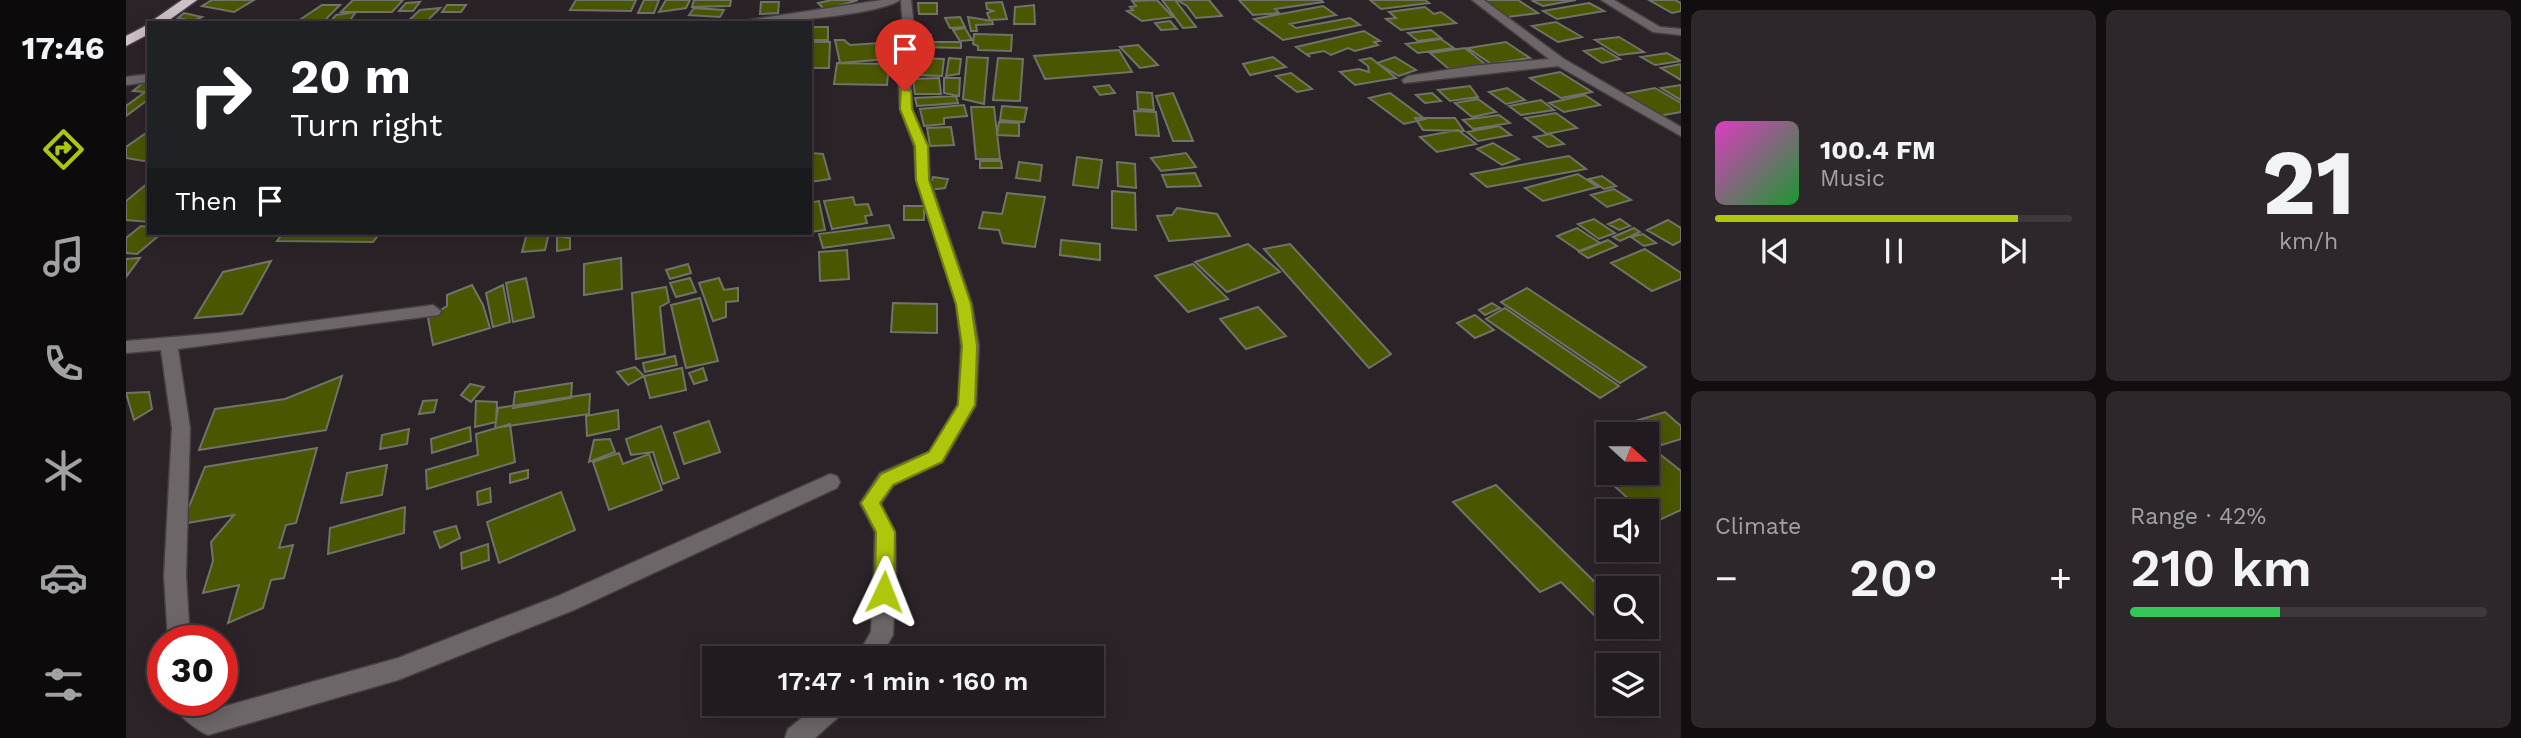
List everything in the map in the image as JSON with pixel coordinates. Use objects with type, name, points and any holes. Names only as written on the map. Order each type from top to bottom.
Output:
[{"type":"highway","points":[[159,21],[191,0]]},
{"type":"highway","points":[[126,42],[147,29]]},
{"type":"street","points":[[763,21],[872,6],[895,0]]},
{"type":"street","points":[[875,646],[883,635],[885,532],[870,503],[887,479],[936,457],[967,405],[970,346],[964,304],[923,180],[922,146],[906,109],[904,74],[910,46],[906,0]]},
{"type":"street","points":[[1477,0],[1560,62],[1681,132]]},
{"type":"street","points":[[1606,0],[1681,44]]},
{"type":"street","points":[[1657,30],[1681,32]]},
{"type":"street","points":[[1408,80],[1472,70],[1560,62]]},
{"type":"street","points":[[126,81],[147,78]]},
{"type":"street","points":[[126,348],[433,311]]},
{"type":"street","points":[[169,344],[181,428],[175,576],[177,625]]},
{"type":"street","points":[[238,714],[398,669],[566,603],[830,482]]},
{"type":"street","points":[[200,716],[208,723],[233,716]]},
{"type":"street","points":[[797,738],[822,716]]},
{"type":"building","points":[[212,0],[254,0],[234,12],[202,6]]},
{"type":"building","points":[[353,0],[403,0],[392,12],[341,12]]},
{"type":"building","points":[[576,0],[636,0],[631,11],[570,10]]},
{"type":"building","points":[[644,0],[659,0],[654,13],[638,13]]},
{"type":"building","points":[[666,0],[690,0],[686,8],[659,12]]},
{"type":"building","points":[[694,0],[731,0],[730,6],[692,7]]},
{"type":"building","points":[[858,0],[825,10],[818,3]]},
{"type":"building","points":[[1157,0],[1173,17],[1142,21],[1127,11],[1136,6],[1132,1]]},
{"type":"building","points":[[1162,0],[1175,0],[1196,27],[1183,28]]},
{"type":"building","points":[[1177,0],[1209,0],[1222,16],[1196,18],[1187,6]]},
{"type":"building","points":[[1239,0],[1323,2],[1275,9],[1279,13],[1253,15]]},
{"type":"building","points":[[1370,0],[1425,0],[1429,3],[1381,9]]},
{"type":"building","points":[[1482,0],[1518,0],[1538,13],[1508,17]]},
{"type":"building","points":[[1576,0],[1543,6],[1533,1]]},
{"type":"building","points":[[1649,0],[1675,0],[1681,3],[1681,11],[1672,13]]},
{"type":"building","points":[[420,2],[413,11],[399,11],[406,3]]},
{"type":"building","points":[[761,2],[779,2],[778,13],[760,14]]},
{"type":"building","points":[[1002,2],[1007,19],[990,20],[987,13],[993,11],[987,9],[986,3]]},
{"type":"building","points":[[918,3],[937,3],[937,14],[919,14]]},
{"type":"building","points":[[1589,3],[1604,11],[1557,19],[1543,11]]},
{"type":"building","points":[[322,5],[340,5],[324,21],[298,21]]},
{"type":"building","points":[[447,5],[466,5],[461,12],[442,12]]},
{"type":"building","points":[[1034,5],[1035,24],[1014,24],[1015,7]]},
{"type":"building","points":[[1323,6],[1336,15],[1290,24],[1296,28],[1350,18],[1360,25],[1283,40],[1254,19]]},
{"type":"building","points":[[1425,7],[1434,14],[1441,12],[1456,23],[1401,30],[1386,19],[1396,18],[1389,12]]},
{"type":"building","points":[[440,8],[427,21],[408,21],[420,10]]},
{"type":"building","points":[[694,8],[724,10],[720,17],[689,15]]},
{"type":"building","points":[[356,12],[349,21],[331,21],[336,15]]},
{"type":"building","points":[[184,13],[202,17],[193,21],[178,18]]},
{"type":"building","points":[[960,17],[965,27],[950,28],[945,18]]},
{"type":"building","points":[[968,17],[992,21],[993,24],[976,25],[977,31],[971,31]]},
{"type":"building","points":[[1170,21],[1177,29],[1161,30],[1155,23]]},
{"type":"building","points":[[1556,22],[1582,37],[1558,42],[1532,26]]},
{"type":"building","points":[[812,27],[828,27],[828,40],[812,40]]},
{"type":"building","points":[[965,28],[972,40],[960,41],[953,30]]},
{"type":"building","points":[[1431,30],[1441,38],[1418,41],[1408,33]]},
{"type":"building","points":[[1364,31],[1380,41],[1374,42],[1378,45],[1355,51],[1348,48],[1331,55],[1324,51],[1308,54],[1310,57],[1296,47]]},
{"type":"building","points":[[974,34],[1012,35],[1011,51],[978,50],[978,46],[973,44]]},
{"type":"building","points":[[920,35],[931,35],[930,42],[961,42],[961,48],[919,47]]},
{"type":"building","points":[[1619,37],[1644,52],[1619,55],[1595,40]]},
{"type":"building","points":[[1441,39],[1454,48],[1418,53],[1406,44]]},
{"type":"building","points":[[835,40],[844,40],[850,45],[895,42],[900,58],[840,63]]},
{"type":"building","points":[[812,42],[830,42],[829,68],[812,68]]},
{"type":"building","points":[[1506,42],[1530,58],[1491,64],[1468,48]]},
{"type":"building","points":[[1138,45],[1158,65],[1140,68],[1120,47]]},
{"type":"building","points":[[1465,48],[1485,64],[1449,69],[1430,53]]},
{"type":"building","points":[[1602,48],[1620,59],[1602,63],[1584,51]]},
{"type":"building","points":[[1119,50],[1132,72],[1045,79],[1034,56]]},
{"type":"building","points":[[1667,53],[1681,61],[1655,65],[1641,57]]},
{"type":"building","points":[[967,57],[988,58],[984,104],[963,99]]},
{"type":"building","points":[[1273,57],[1286,67],[1250,75],[1243,64]]},
{"type":"building","points":[[1395,57],[1416,70],[1399,76],[1377,63]]},
{"type":"building","points":[[920,58],[944,59],[942,76],[917,75]]},
{"type":"building","points":[[949,58],[961,59],[959,74],[946,76]]},
{"type":"building","points":[[998,58],[1023,59],[1020,101],[993,100]]},
{"type":"building","points":[[1371,58],[1396,78],[1355,85],[1340,72],[1359,69],[1369,72],[1368,66],[1360,60]]},
{"type":"building","points":[[837,63],[889,64],[887,85],[834,84]]},
{"type":"building","points":[[1681,64],[1681,80],[1661,68]]},
{"type":"building","points":[[1560,72],[1592,92],[1561,98],[1530,78]]},
{"type":"building","points":[[1291,73],[1312,89],[1297,92],[1276,76]]},
{"type":"building","points":[[939,78],[941,94],[915,94],[913,79]]},
{"type":"building","points":[[944,78],[960,78],[959,96],[944,93]]},
{"type":"building","points":[[147,83],[147,100],[126,116],[126,106],[145,92],[133,91]]},
{"type":"building","points":[[1109,85],[1115,93],[1100,95],[1094,87]]},
{"type":"building","points":[[1681,85],[1681,100],[1661,88]]},
{"type":"building","points":[[1470,86],[1478,97],[1450,101],[1438,90]]},
{"type":"building","points":[[1507,88],[1525,100],[1506,104],[1489,92]]},
{"type":"building","points":[[1655,88],[1681,103],[1681,112],[1659,116],[1623,94]]},
{"type":"building","points":[[1137,92],[1152,93],[1154,110],[1138,109]]},
{"type":"building","points":[[1173,93],[1193,141],[1173,141],[1156,96]]},
{"type":"building","points":[[1390,93],[1425,119],[1404,124],[1369,98]]},
{"type":"building","points":[[1432,93],[1441,101],[1425,103],[1416,95]]},
{"type":"building","points":[[1585,95],[1600,105],[1564,112],[1549,103]]},
{"type":"building","points":[[956,96],[958,103],[917,106],[915,98]]},
{"type":"building","points":[[1478,99],[1496,112],[1472,117],[1455,103]]},
{"type":"building","points":[[1541,100],[1554,110],[1521,115],[1509,106]]},
{"type":"building","points":[[964,105],[967,116],[944,118],[944,124],[924,126],[920,109]]},
{"type":"building","points":[[1002,106],[1027,108],[1024,122],[1000,120]]},
{"type":"building","points":[[971,107],[994,107],[1000,159],[976,159]]},
{"type":"building","points":[[1134,111],[1156,112],[1159,136],[1136,135]]},
{"type":"building","points":[[1556,113],[1577,128],[1547,134],[1525,118]]},
{"type":"building","points":[[1499,115],[1510,123],[1473,129],[1463,120]]},
{"type":"building","points":[[1415,118],[1455,118],[1464,131],[1423,130]]},
{"type":"building","points":[[999,122],[1019,123],[1019,136],[997,135]]},
{"type":"building","points":[[1499,126],[1511,135],[1478,141],[1467,132]]},
{"type":"building","points":[[951,127],[954,145],[930,146],[927,128]]},
{"type":"building","points":[[1458,130],[1476,144],[1437,152],[1420,137]]},
{"type":"building","points":[[147,132],[147,159],[126,158],[126,147]]},
{"type":"building","points":[[1550,134],[1564,144],[1548,147],[1534,137]]},
{"type":"building","points":[[1493,143],[1519,159],[1502,165],[1477,149]]},
{"type":"building","points":[[812,153],[823,154],[830,179],[812,182]]},
{"type":"building","points":[[1186,153],[1196,167],[1161,171],[1151,158]]},
{"type":"building","points":[[1569,156],[1586,169],[1487,187],[1471,174]]},
{"type":"building","points":[[1077,157],[1102,160],[1098,188],[1073,185]]},
{"type":"building","points":[[980,161],[1001,161],[1002,168],[980,168]]},
{"type":"building","points":[[1019,162],[1042,165],[1040,181],[1016,178]]},
{"type":"building","points":[[1117,162],[1135,164],[1136,188],[1118,186]]},
{"type":"building","points":[[1195,173],[1201,186],[1167,187],[1162,175]]},
{"type":"building","points":[[1578,174],[1598,187],[1543,201],[1525,188]]},
{"type":"building","points":[[1602,176],[1616,186],[1604,189],[1589,179]]},
{"type":"building","points":[[933,177],[948,179],[945,188],[928,190]]},
{"type":"building","points":[[147,184],[147,222],[126,220],[126,201]]},
{"type":"building","points":[[1614,189],[1631,200],[1607,207],[1591,195]]},
{"type":"building","points":[[1112,191],[1135,193],[1136,230],[1112,228]]},
{"type":"building","points":[[1007,193],[1045,197],[1035,247],[1003,243],[999,230],[979,228],[983,212],[1002,214]]},
{"type":"building","points":[[853,197],[855,205],[868,204],[872,215],[865,216],[867,223],[832,229],[824,201]]},
{"type":"building","points":[[819,201],[825,230],[812,232],[812,203]]},
{"type":"building","points":[[904,206],[924,206],[924,220],[904,220]]},
{"type":"building","points":[[1177,208],[1217,214],[1230,236],[1169,241],[1157,216],[1172,215]]},
{"type":"building","points":[[1594,219],[1615,233],[1599,239],[1578,224]]},
{"type":"building","points":[[1620,219],[1630,226],[1619,230],[1608,224]]},
{"type":"building","points":[[1668,220],[1681,228],[1681,241],[1673,245],[1647,230]]},
{"type":"building","points":[[889,225],[894,238],[823,248],[819,234]]},
{"type":"building","points":[[141,226],[147,227],[147,235],[160,235],[137,254],[126,253],[126,238]]},
{"type":"building","points":[[1577,228],[1600,243],[1579,251],[1557,236]]},
{"type":"building","points":[[1634,228],[1640,232],[1620,241],[1613,237]]},
{"type":"building","points":[[1643,234],[1656,243],[1644,246],[1631,237]]},
{"type":"building","points":[[282,235],[378,235],[373,242],[277,241]]},
{"type":"building","points":[[526,235],[549,235],[545,250],[522,252]]},
{"type":"building","points":[[557,236],[570,238],[570,249],[557,251]]},
{"type":"building","points":[[1061,240],[1100,244],[1100,260],[1060,255]]},
{"type":"building","points":[[1608,240],[1617,246],[1588,258],[1579,252]]},
{"type":"building","points":[[1248,244],[1280,272],[1227,292],[1195,262]]},
{"type":"building","points":[[1290,244],[1391,354],[1369,368],[1264,249]]},
{"type":"building","points":[[1645,249],[1681,273],[1681,279],[1652,291],[1611,263]]},
{"type":"building","points":[[847,250],[849,279],[820,281],[819,252]]},
{"type":"building","points":[[140,258],[126,277],[126,259]]},
{"type":"building","points":[[621,258],[622,289],[584,295],[584,264]]},
{"type":"building","points":[[271,261],[242,314],[195,318],[223,272]]},
{"type":"building","points":[[688,264],[691,273],[670,279],[666,270]]},
{"type":"building","points":[[1193,264],[1228,299],[1188,312],[1155,276]]},
{"type":"building","points":[[526,278],[534,317],[513,322],[506,283]]},
{"type":"building","points":[[690,278],[696,292],[676,297],[670,283]]},
{"type":"building","points":[[719,278],[724,290],[738,288],[738,301],[726,302],[726,317],[713,321],[699,283]]},
{"type":"building","points":[[472,285],[483,305],[490,328],[433,345],[428,318],[447,306],[447,295]]},
{"type":"building","points":[[503,285],[510,322],[493,327],[486,293]]},
{"type":"building","points":[[666,287],[669,302],[660,307],[665,354],[636,359],[632,293]]},
{"type":"building","points":[[1527,288],[1646,367],[1620,383],[1501,302]]},
{"type":"building","points":[[700,298],[718,361],[686,368],[671,305]]},
{"type":"building","points":[[893,303],[937,304],[937,333],[891,332]]},
{"type":"building","points":[[1492,303],[1500,308],[1485,315],[1479,310]]},
{"type":"building","points":[[1258,307],[1286,336],[1246,349],[1220,319]]},
{"type":"building","points":[[1505,308],[1619,386],[1600,398],[1486,319]]},
{"type":"building","points":[[1475,315],[1494,330],[1475,338],[1457,323]]},
{"type":"building","points":[[675,356],[677,365],[645,372],[643,363]]},
{"type":"building","points":[[635,367],[644,376],[628,385],[617,372]]},
{"type":"building","points":[[682,368],[686,390],[650,398],[644,376]]},
{"type":"building","points":[[703,368],[707,380],[694,384],[689,373]]},
{"type":"building","points":[[342,376],[326,430],[199,450],[215,409],[285,399]]},
{"type":"building","points":[[572,383],[571,398],[513,408],[515,392]]},
{"type":"building","points":[[470,384],[484,387],[471,402],[461,395]]},
{"type":"building","points":[[149,392],[152,409],[134,420],[126,393]]},
{"type":"building","points":[[590,394],[589,414],[495,428],[498,408]]},
{"type":"building","points":[[437,400],[434,412],[419,414],[423,401]]},
{"type":"building","points":[[476,401],[497,402],[496,422],[475,427]]},
{"type":"building","points":[[618,410],[619,429],[587,436],[586,416]]},
{"type":"building","points":[[1665,412],[1681,426],[1681,439],[1662,445],[1659,442],[1659,422],[1635,421]]},
{"type":"building","points":[[709,421],[720,452],[684,464],[674,433]]},
{"type":"building","points":[[510,424],[515,462],[427,489],[426,470],[478,455],[476,434]]},
{"type":"building","points":[[661,426],[679,478],[663,484],[653,452],[631,455],[626,439]]},
{"type":"building","points":[[470,427],[471,441],[432,453],[431,439]]},
{"type":"building","points":[[409,429],[407,444],[380,449],[382,435]]},
{"type":"building","points":[[610,439],[615,452],[589,462],[594,440]]},
{"type":"building","points":[[317,448],[296,523],[286,525],[279,548],[293,545],[284,578],[271,580],[263,608],[228,623],[239,585],[203,593],[213,561],[211,542],[234,515],[182,524],[205,467]]},
{"type":"building","points":[[619,453],[623,464],[649,454],[662,490],[609,510],[593,462]]},
{"type":"building","points":[[1659,453],[1681,471],[1681,510],[1659,520],[1659,499],[1629,499],[1613,485],[1659,485]]},
{"type":"building","points":[[387,465],[382,495],[341,503],[347,473]]},
{"type":"building","points":[[528,470],[528,478],[510,483],[510,474]]},
{"type":"building","points":[[1496,485],[1596,583],[1596,617],[1561,582],[1540,592],[1453,502]]},
{"type":"building","points":[[490,488],[491,502],[478,505],[477,492]]},
{"type":"building","points":[[561,492],[575,530],[499,563],[487,522]]},
{"type":"building","points":[[405,507],[404,533],[328,554],[330,528]]},
{"type":"building","points":[[456,526],[460,538],[440,548],[434,532]]},
{"type":"building","points":[[488,544],[489,560],[462,569],[461,553]]},
{"type":"route","points":[[884,592],[885,532],[870,503],[887,479],[936,457],[967,405],[970,346],[964,304],[923,180],[922,146],[906,109],[905,91]]}]
